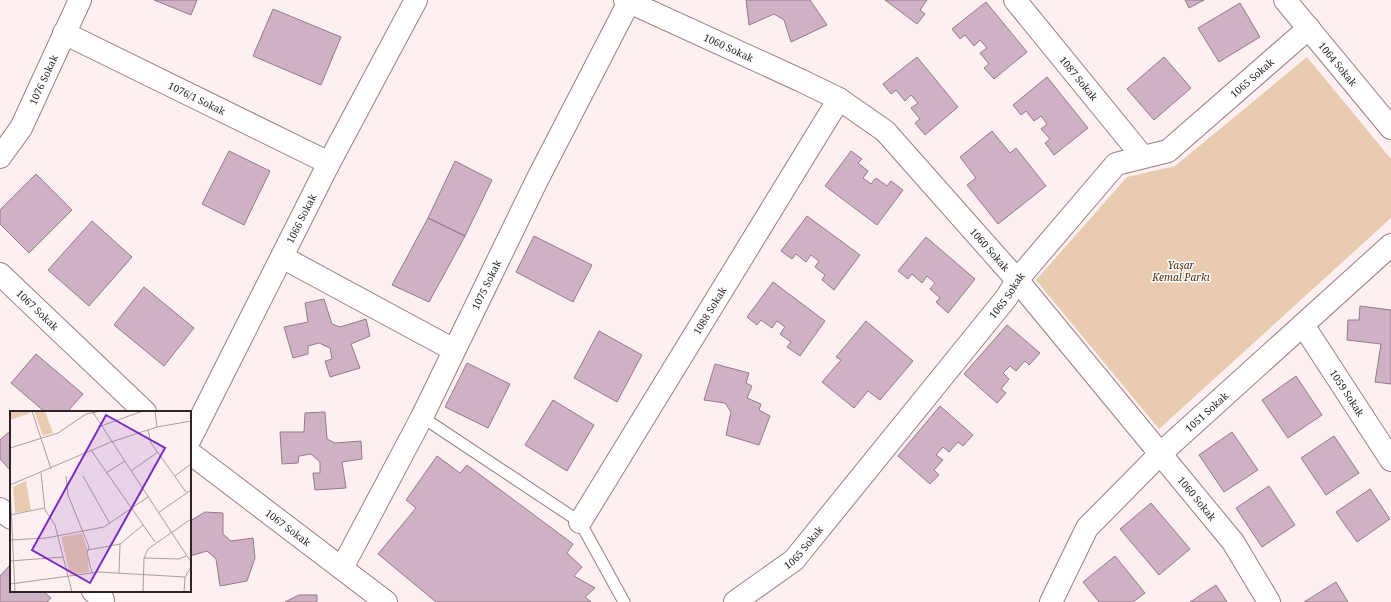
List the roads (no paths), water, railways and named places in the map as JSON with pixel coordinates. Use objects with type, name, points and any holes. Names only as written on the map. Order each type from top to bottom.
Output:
[{"type":"street","name":"1076 Sokak","points":[[0,157],[21,128],[80,0]]},
{"type":"street","name":"1066 Sokak","points":[[191,437],[329,163],[416,0]]},
{"type":"street","name":"1087 Sokak","points":[[1015,0],[1143,157]]},
{"type":"street","name":"1064 Sokak","points":[[1285,0],[1391,128]]},
{"type":"street","name":"1060 Sokak","points":[[628,1],[839,99],[885,131],[1017,280],[1233,542],[1269,602]]},
{"type":"street","name":"1075 Sokak","points":[[342,568],[422,417],[537,180],[628,1]]},
{"type":"street","name":"1065 Sokak","points":[[735,602],[794,560],[1007,297],[1017,280],[1116,164],[1168,151],[1309,28]]},
{"type":"street","name":"1076/1 Sokak","points":[[64,33],[329,163]]},
{"type":"street","name":"1088 Sokak","points":[[580,522],[839,99]]},
{"type":"street","name":"1051 Sokak","points":[[1050,602],[1087,528],[1160,454],[1391,245]]},
{"type":"street","points":[[282,257],[454,350]]},
{"type":"street","name":"1067 Sokak","points":[[0,274],[145,411]]},
{"type":"street","name":"1059 Sokak","points":[[1303,325],[1391,460]]},
{"type":"street","name":"1067 Sokak","points":[[191,454],[386,602]]},
{"type":"street","points":[[0,508],[10,517]]},
{"type":"lane","points":[[422,417],[580,522],[624,602]]},
{"type":"park label","name":"Yaşar Kemal Parkı","points":[[1181,270]]}]
